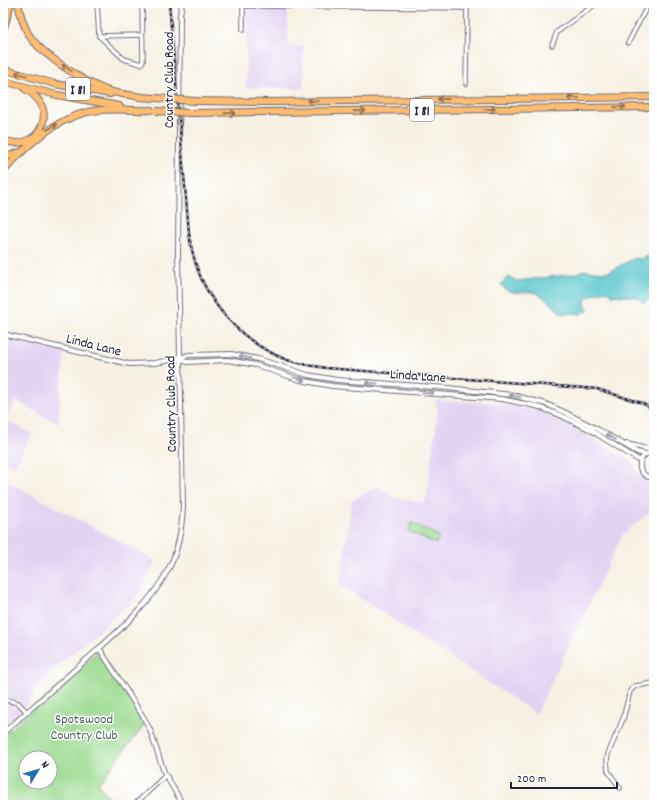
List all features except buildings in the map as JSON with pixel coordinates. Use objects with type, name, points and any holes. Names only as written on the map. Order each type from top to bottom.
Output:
[{"type":"highway","points":[[3,31],[11,3]]},
{"type":"highway","points":[[18,3],[22,19],[27,30],[40,48],[90,83],[107,90],[142,97]]},
{"type":"highway","name":"I 81","points":[[3,69],[74,88],[120,96],[195,101],[270,102],[654,97]]},
{"type":"highway","name":"I 81","points":[[3,82],[81,100],[153,111],[191,113],[654,107]]},
{"type":"highway","points":[[3,140],[15,143],[28,140],[37,134],[42,124],[44,112],[39,100],[32,93],[18,86]]},
{"type":"highway","points":[[3,172],[50,128],[81,113],[107,109],[153,111]]},
{"type":"highway","points":[[3,158],[24,151]]},
{"type":"street","points":[[97,3],[99,36],[124,59],[141,64],[143,61],[142,3]]},
{"type":"street","name":"Country Club Road","points":[[3,733],[146,604],[169,568],[177,548],[182,525],[183,506],[178,248],[180,15],[182,3]]},
{"type":"street","points":[[466,84],[467,3]]},
{"type":"street","points":[[552,45],[557,32],[597,3]]},
{"type":"street","points":[[628,43],[649,3]]},
{"type":"street","points":[[243,30],[243,5],[467,8]]},
{"type":"street","points":[[99,36],[142,36]]},
{"type":"street","name":"Linda Lane","points":[[3,334],[129,364],[151,364],[188,355],[231,354],[258,359],[308,375],[337,380],[448,388],[512,395],[546,404],[564,412],[637,452],[645,454]]},
{"type":"street","name":"Linda Lane","points":[[180,358],[187,362],[228,360],[256,365],[300,380],[332,386],[502,399],[536,406],[560,415],[589,429],[640,460]]},
{"type":"street","points":[[622,443],[647,449],[654,448]]},
{"type":"street","points":[[654,452],[645,454],[640,460],[640,465],[643,474],[649,478],[654,478]]},
{"type":"street","points":[[99,648],[147,724],[165,776],[183,805]]},
{"type":"street","points":[[620,788],[608,768],[608,752],[624,719],[630,691],[635,686],[654,684]]},
{"type":"street","points":[[3,698],[18,703],[27,712]]},
{"type":"street","points":[[134,805],[165,776]]},
{"type":"shaded area","points":[[246,10],[288,10],[288,46],[303,46],[303,88],[246,88]]},
{"type":"shaded area","points":[[3,339],[64,352],[58,424],[16,401],[6,420],[32,434],[15,466],[7,462],[3,470]]},
{"type":"shaded area","points":[[434,400],[506,404],[538,411],[564,422],[633,462],[636,473],[654,484],[654,509],[623,534],[536,714],[340,585],[352,500],[377,487],[394,497],[423,503],[426,498],[438,410]]},
{"type":"shaded area","points":[[3,479],[156,561],[138,596],[50,673],[21,712],[3,727]]},
{"type":"green space","points":[[412,523],[439,536],[436,544],[408,531]]},
{"type":"green space","name":"Spotswood Country Club","points":[[99,650],[145,724],[98,784],[116,805],[3,805],[3,736]]},
{"type":"water","points":[[654,254],[654,301],[650,299],[643,303],[637,297],[612,295],[611,292],[601,292],[586,299],[585,304],[589,310],[587,312],[584,311],[581,314],[561,313],[546,299],[536,293],[508,291],[501,284],[509,277],[517,281],[574,274],[584,270],[608,272],[635,258],[640,259]]},
{"type":"railway","points":[[169,3],[189,233],[192,249],[198,271],[206,288],[227,318],[240,331],[255,343],[270,352],[287,360],[306,365],[326,368],[597,389],[642,403],[654,410]]}]
